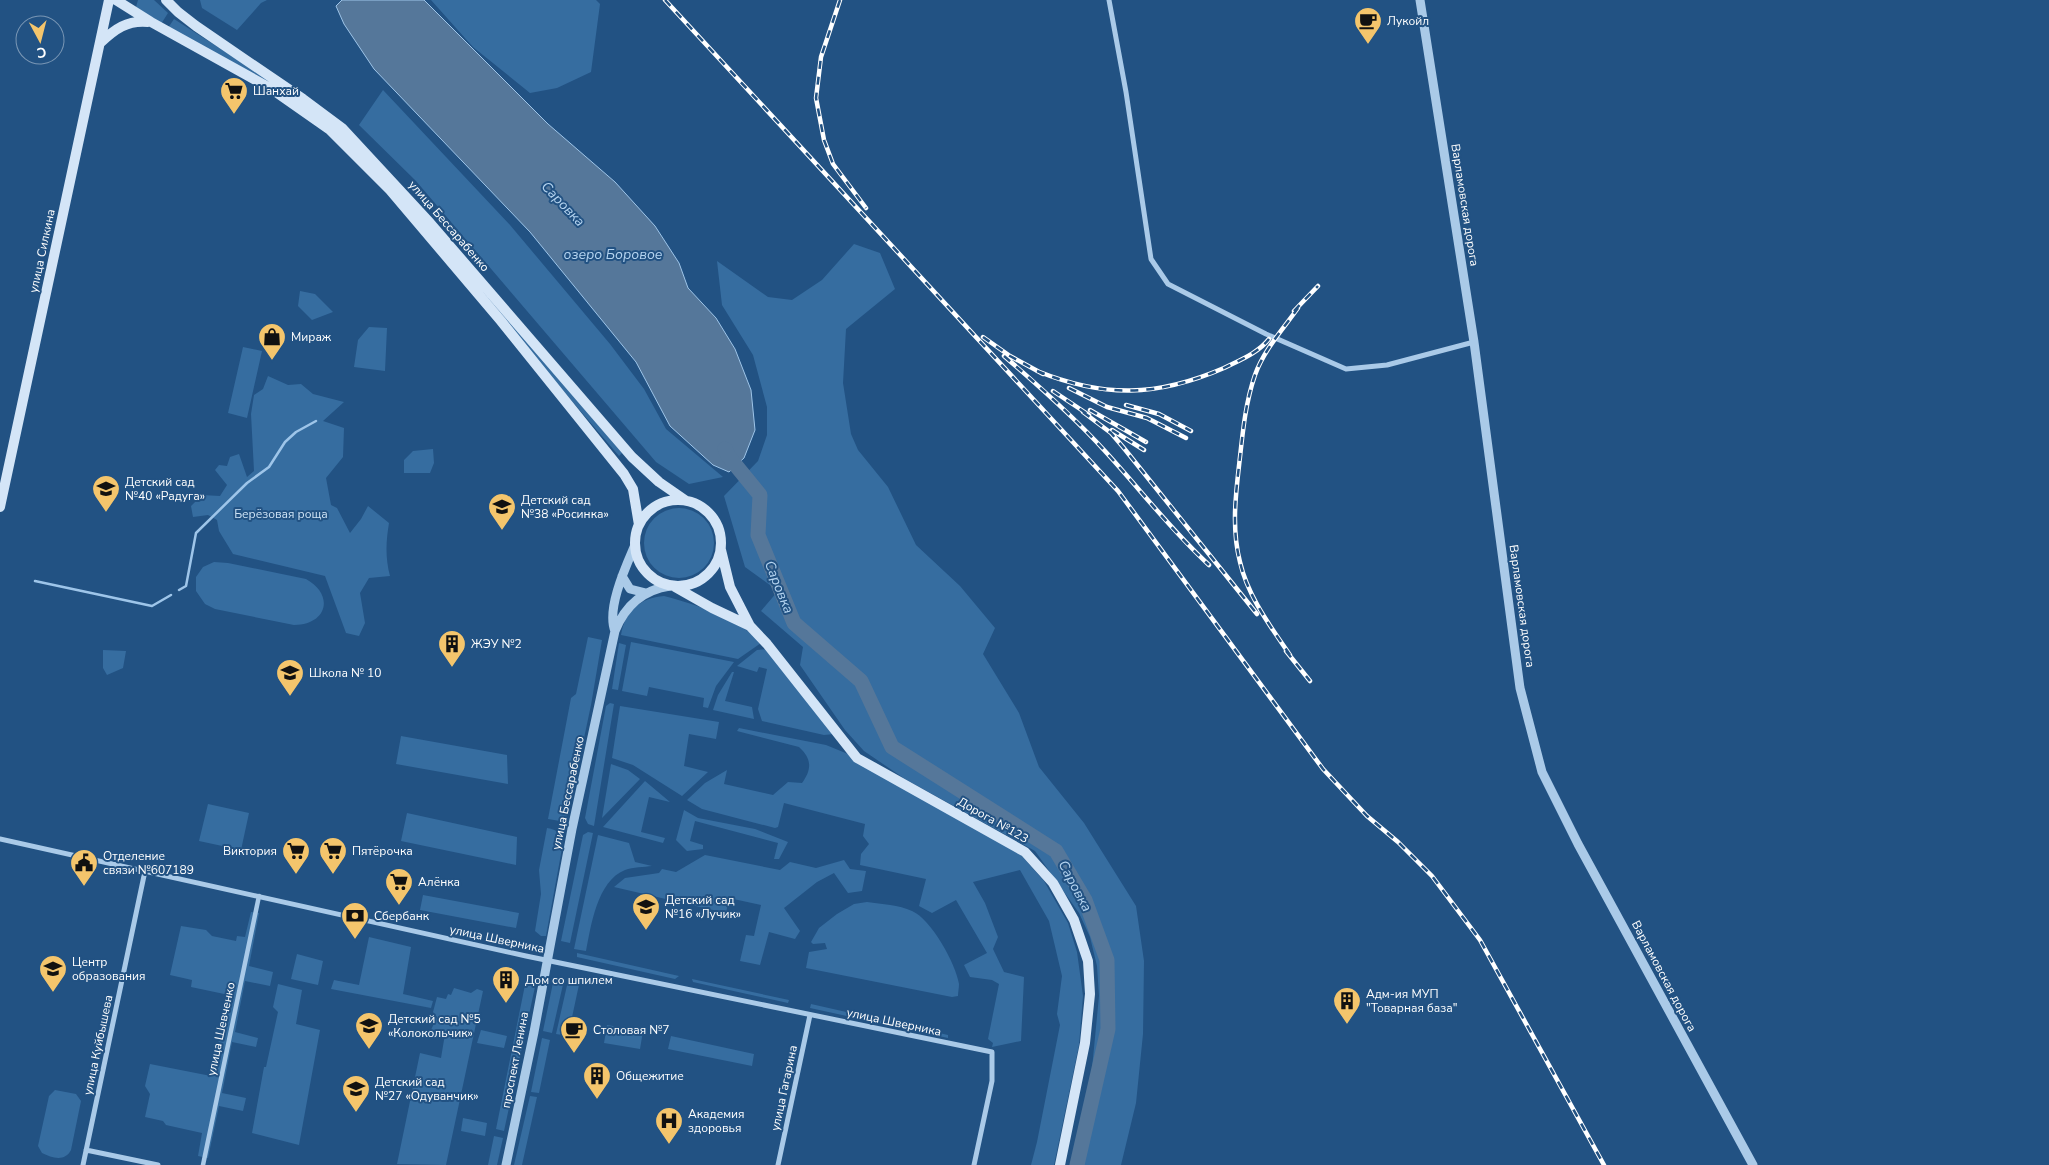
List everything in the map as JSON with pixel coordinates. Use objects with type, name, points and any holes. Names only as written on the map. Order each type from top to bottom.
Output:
[{"type":"main road","name":"улица Силкина","points":[[0,507],[109,0]]},
{"type":"main road","name":"улица Бессарабенко","points":[[116,0],[151,22],[270,88],[330,130],[426,226],[624,474],[633,489],[639,525]]},
{"type":"main road","name":"улица Бессарабенко","points":[[166,0],[196,26],[303,98],[342,128],[426,226],[632,456],[660,482],[684,500]]},
{"type":"main road","points":[[100,44],[124,24],[138,21],[151,22]]},
{"type":"main road","points":[[673,500],[684,500],[698,504],[711,515],[720,531],[721,550],[714,567],[701,580],[693,584],[672,586],[656,581],[645,571],[638,559],[635,545],[639,525],[653,508],[673,500]]},
{"type":"main road","name":"Дорога №123","points":[[721,550],[730,588],[750,626],[767,644],[857,758],[1025,852],[1053,883],[1074,920],[1088,961],[1090,994],[1085,1043],[1060,1165]]},
{"type":"main road","name":"Дорога №123","points":[[672,586],[750,626]]},
{"type":"street","points":[[1108,0],[1126,92],[1150,259],[1168,284],[1266,334],[1346,369],[1387,364],[1474,342]]},
{"type":"street","name":"Варламовская дорога","points":[[1420,0],[1474,342],[1520,688],[1542,772],[1583,853],[1753,1165]]},
{"type":"street","name":"улица Бессарабенко","points":[[615,631],[611,623],[622,576],[635,545]]},
{"type":"street","points":[[622,576],[630,589],[646,593]]},
{"type":"street","name":"улица Бессарабенко","points":[[548,960],[572,829],[615,631],[621,617],[633,602],[658,587],[672,586]]},
{"type":"street","name":"улица Шверника","points":[[0,838],[548,960],[992,1052],[992,1081],[974,1165]]},
{"type":"street","name":"улица Куйбышева","points":[[83,1165],[145,871]]},
{"type":"street","name":"улица Шевченко","points":[[202,1165],[259,896]]},
{"type":"street","name":"проспект Ленина","points":[[506,1165],[548,960]]},
{"type":"street","name":"улица Гагарина","points":[[778,1165],[810,1015]]},
{"type":"street","points":[[86,1150],[158,1165]]},
{"type":"green space","points":[[138,0],[154,0],[168,13],[161,24],[136,7]]},
{"type":"green space","points":[[200,0],[267,0],[261,3],[237,30],[202,8]]},
{"type":"green space","points":[[431,0],[596,0],[600,4],[591,72],[557,88],[530,93],[473,47]]},
{"type":"green space","points":[[174,19],[299,99],[168,28]]},
{"type":"green space","points":[[383,90],[510,225],[610,344],[644,389],[666,429],[723,477],[689,484],[656,462],[416,181],[359,125]]},
{"type":"green space","points":[[427,232],[447,247],[622,453],[619,456]]},
{"type":"green space","points":[[854,244],[880,253],[895,289],[846,329],[843,383],[851,434],[858,450],[888,487],[916,545],[960,586],[995,628],[983,654],[1019,713],[1039,767],[1084,823],[1136,906],[1144,961],[1143,1034],[1136,1103],[1121,1165],[1070,1165],[1091,1079],[1099,996],[1097,966],[1090,937],[1079,913],[1035,851],[905,779],[864,751],[845,730],[800,665],[803,647],[761,611],[778,591],[745,567],[724,496],[758,461],[767,435],[767,407],[753,355],[722,305],[717,261],[768,297],[792,300],[822,280]]},
{"type":"green space","points":[[300,291],[315,294],[333,312],[312,320],[298,306]]},
{"type":"green space","points":[[369,327],[387,328],[385,371],[354,367],[358,340]]},
{"type":"green space","points":[[243,347],[262,351],[247,418],[228,413]]},
{"type":"green space","name":"Берёзовая роща","points":[[268,376],[288,385],[301,384],[313,394],[344,402],[323,421],[344,428],[343,457],[326,478],[331,505],[337,508],[350,533],[368,506],[389,523],[387,562],[390,576],[369,578],[360,593],[365,623],[359,636],[346,633],[325,576],[233,554],[219,531],[217,520],[208,515],[193,517],[191,506],[202,495],[220,496],[227,485],[215,470],[219,465],[227,466],[230,457],[239,454],[247,477],[254,471],[251,414],[254,395],[263,389]]},
{"type":"green space","points":[[433,449],[434,463],[430,473],[404,473],[404,460],[413,451]]},
{"type":"green space","points":[[679,508],[692,511],[704,518],[711,530],[714,543],[711,556],[704,568],[692,575],[679,578],[666,575],[654,568],[647,556],[644,543],[647,530],[654,518],[666,511]]},
{"type":"green space","points":[[214,562],[228,563],[306,579],[321,593],[324,601],[320,615],[305,624],[294,625],[215,609],[205,604],[196,591],[196,577],[203,567]]},
{"type":"green space","points":[[664,596],[703,608],[729,620],[752,634],[761,643],[738,659],[621,635],[626,619],[635,607],[655,597]]},
{"type":"green space","points":[[588,637],[602,640],[591,705],[568,814],[566,818],[560,821],[548,819],[571,698],[576,694]]},
{"type":"green space","points":[[631,642],[734,662],[716,686],[708,708],[703,707],[704,698],[649,687],[647,696],[622,691]]},
{"type":"green space","points":[[619,643],[626,645],[618,690],[612,689]]},
{"type":"green space","points":[[768,649],[834,734],[824,735],[762,721],[758,709],[767,669],[759,667],[757,672],[737,666],[757,650]]},
{"type":"green space","points":[[103,650],[126,651],[123,668],[107,675],[103,668]]},
{"type":"green space","points":[[732,672],[734,672],[725,701],[752,707],[754,719],[713,710],[718,695]]},
{"type":"green space","points":[[610,703],[614,704],[594,826],[588,824],[585,818],[606,706]]},
{"type":"green space","points":[[620,706],[719,722],[716,739],[689,734],[684,766],[708,772],[682,796],[633,765],[612,758]]},
{"type":"green space","points":[[739,728],[826,745],[848,754],[1021,855],[1044,881],[1068,923],[1077,952],[1083,996],[1079,1045],[1054,1165],[1031,1165],[1060,1025],[1057,1014],[1062,976],[1049,921],[1020,870],[973,882],[985,903],[998,937],[993,949],[1004,972],[1024,977],[1021,1041],[992,1047],[993,1043],[988,1039],[999,984],[992,980],[970,977],[964,965],[987,953],[956,900],[932,913],[919,906],[926,879],[860,865],[861,854],[869,844],[863,836],[865,824],[784,803],[778,827],[775,828],[702,809],[687,800],[705,783],[727,770],[724,784],[773,795],[788,782],[802,783],[808,773],[809,764],[799,747],[737,731]]},
{"type":"green space","points":[[401,736],[507,755],[508,784],[396,764]]},
{"type":"green space","points":[[611,764],[628,770],[640,779],[602,818]]},
{"type":"green space","points":[[645,781],[670,802],[649,797],[641,832],[665,838],[663,843],[603,827]]},
{"type":"green space","points":[[208,804],[249,813],[241,850],[199,841]]},
{"type":"green space","points":[[684,810],[698,818],[755,829],[788,842],[779,859],[774,859],[778,843],[695,821],[690,841],[703,845],[703,849],[687,851],[676,840]]},
{"type":"green space","points":[[407,813],[517,837],[516,865],[401,841]]},
{"type":"green space","points":[[547,828],[558,832],[563,843],[546,936],[541,936],[535,931],[541,894],[539,870]]},
{"type":"green space","points":[[588,832],[593,833],[570,943],[561,941],[583,835]]},
{"type":"green space","points":[[598,835],[629,843],[635,862],[652,866],[625,870],[615,876],[608,884],[593,917],[586,951],[574,949]]},
{"type":"green space","points":[[705,855],[780,870],[790,862],[816,868],[844,860],[850,869],[866,871],[862,891],[848,893],[834,873],[817,882],[784,908],[800,931],[795,939],[769,932],[760,965],[740,961],[746,935],[754,936],[761,905],[729,898],[726,913],[614,887],[625,878],[659,873],[662,869],[676,872]]},
{"type":"green space","points":[[423,895],[519,913],[516,928],[420,910]]},
{"type":"green space","points":[[867,902],[907,909],[927,923],[948,954],[953,965],[959,984],[958,996],[952,997],[806,968],[809,952],[827,949],[825,943],[813,944],[811,942],[819,928],[854,904]]},
{"type":"green space","points":[[251,912],[259,913],[249,966],[273,972],[270,986],[245,981],[235,1032],[258,1038],[256,1047],[232,1042],[222,1093],[246,1098],[243,1111],[219,1106],[208,1158],[198,1156],[202,1133],[166,1125],[163,1121],[145,1117],[150,1094],[145,1086],[150,1064],[211,1076],[229,995],[191,987],[192,980],[170,975],[181,926],[206,930],[212,936],[236,941],[237,936],[245,937]]},
{"type":"green space","points":[[369,937],[411,947],[403,994],[433,1001],[431,1008],[331,989],[334,980],[359,985]]},
{"type":"green space","points":[[577,953],[679,976],[675,979],[577,957]]},
{"type":"green space","points":[[297,954],[323,961],[318,985],[291,979]]},
{"type":"green space","points":[[554,978],[564,980],[552,1033],[543,1031]]},
{"type":"green space","points":[[573,978],[580,980],[568,1036],[556,1034],[568,981],[572,982]]},
{"type":"green space","points":[[692,979],[789,1000],[788,1003],[693,982]]},
{"type":"green space","points":[[526,980],[536,982],[504,1131],[496,1129]]},
{"type":"green space","points":[[278,984],[302,990],[296,1024],[320,1030],[299,1145],[252,1133],[264,1067],[266,1067],[278,1012],[273,1007]]},
{"type":"green space","points":[[454,988],[471,993],[477,989],[483,991],[446,1165],[397,1164],[420,1053],[441,1058],[445,1034],[431,1030],[437,1017],[433,1012],[437,997],[446,999],[448,994],[451,995]]},
{"type":"green space","points":[[811,1004],[948,1035],[948,1038],[810,1008]]},
{"type":"green space","points":[[607,1025],[643,1031],[640,1049],[604,1043]]},
{"type":"green space","points":[[481,1030],[507,1036],[504,1048],[477,1043]]},
{"type":"green space","points":[[671,1036],[754,1054],[752,1066],[668,1049]]},
{"type":"green space","points":[[542,1038],[550,1040],[539,1093],[531,1092]]},
{"type":"green space","points":[[55,1090],[76,1094],[81,1101],[71,1150],[62,1158],[42,1153],[38,1146],[49,1096]]},
{"type":"green space","points":[[530,1096],[537,1097],[522,1165],[514,1165]]},
{"type":"green space","points":[[463,1118],[487,1123],[485,1136],[461,1131]]},
{"type":"green space","points":[[494,1136],[503,1138],[497,1165],[488,1165]]},
{"type":"water","name":"озеро Боровое","points":[[342,0],[424,0],[548,124],[615,182],[655,226],[679,263],[688,288],[716,318],[735,349],[751,390],[755,430],[744,458],[729,472],[713,465],[670,426],[636,362],[530,232],[374,69],[344,24],[336,6]]},
{"type":"waterway","points":[[179,590],[186,586],[196,533],[247,483],[269,467],[285,442],[296,432],[316,421]]},
{"type":"waterway","name":"Саровка","points":[[725,449],[729,457],[760,495],[758,535],[794,623],[861,681],[892,747],[1056,851],[1085,900],[1107,960],[1108,1029],[1077,1165]]},
{"type":"waterway","points":[[35,581],[152,606],[171,595]]},
{"type":"railway","points":[[665,0],[1118,491],[1323,769],[1367,816],[1398,842],[1432,876],[1480,940],[1604,1165]]},
{"type":"railway","points":[[840,0],[821,57],[816,98],[824,140],[833,164],[866,208]]},
{"type":"railway","points":[[1294,311],[1318,286]]},
{"type":"railway","points":[[1290,655],[1254,599],[1244,575],[1237,549],[1235,510],[1247,405],[1255,375],[1263,357],[1298,308]]},
{"type":"railway","points":[[983,337],[1010,356],[1043,374]]},
{"type":"railway","points":[[1037,371],[1062,380],[1108,390],[1153,389],[1199,378],[1224,368],[1254,352],[1269,339]]},
{"type":"railway","points":[[1004,356],[1092,437],[1168,523],[1209,565]]},
{"type":"railway","points":[[1069,388],[1107,407],[1147,418],[1186,438]]},
{"type":"railway","points":[[1053,391],[1089,415]]},
{"type":"railway","points":[[1126,405],[1159,414],[1191,431]]},
{"type":"railway","points":[[1090,410],[1146,442]]},
{"type":"railway","points":[[1083,412],[1111,433],[1257,614]]},
{"type":"railway","points":[[1112,430],[1144,450]]},
{"type":"railway","points":[[1286,651],[1310,681]]},
{"type":"place","name":"Лукойл","points":[[1368,45]]},
{"type":"place","name":"Шанхай","points":[[234,115]]},
{"type":"place","name":"Мираж","points":[[272,361]]},
{"type":"place","name":"Детский сад №40 «Радуга»","points":[[106,513]]},
{"type":"place","name":"Детский сад №38 «Росинка»","points":[[502,531]]},
{"type":"place","name":"ЖЭУ №2","points":[[452,668]]},
{"type":"place","name":"Школа № 10","points":[[290,697]]},
{"type":"place","name":"Виктория","points":[[296,875]]},
{"type":"place","name":"Пятёрочка","points":[[333,875]]},
{"type":"place","name":"Отделение связи №607189","points":[[84,887]]},
{"type":"place","name":"Алёнка","points":[[399,906]]},
{"type":"place","name":"Детский сад №16 «Лучик»","points":[[646,931]]},
{"type":"place","name":"Сбербанк","points":[[355,940]]},
{"type":"place","name":"Центр образования","points":[[53,993]]},
{"type":"place","name":"Дом со шпилем","points":[[506,1004]]},
{"type":"place","name":"Адм-ия МУП \"Товарная база\"","points":[[1347,1025]]},
{"type":"place","name":"Детский сад №5 «Колокольчик»","points":[[369,1050]]},
{"type":"place","name":"Столовая №7","points":[[574,1054]]},
{"type":"place","name":"Общежитие","points":[[597,1100]]},
{"type":"place","name":"Детский сад №27 «Одуванчик»","points":[[356,1113]]},
{"type":"place","name":"Академия здоровья","points":[[669,1145]]}]
